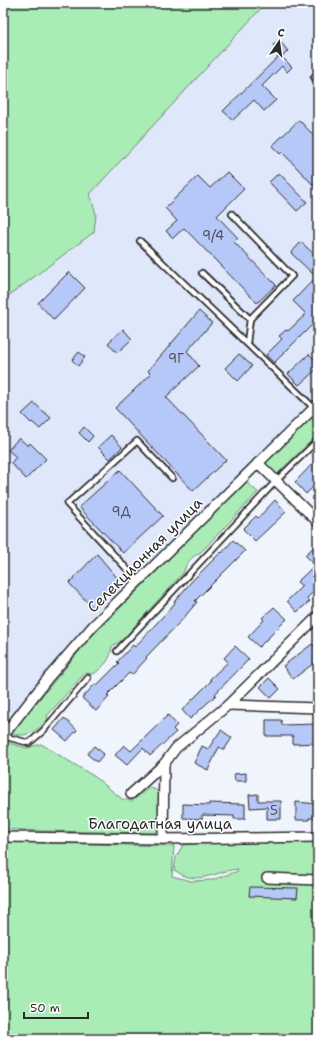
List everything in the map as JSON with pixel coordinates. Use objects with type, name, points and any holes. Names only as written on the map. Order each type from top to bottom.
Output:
[{"type":"street","name":"Селекционная улица","points":[[3,736],[53,672],[93,626],[316,406]]},
{"type":"street","points":[[258,463],[318,522]]},
{"type":"street","points":[[131,794],[164,764],[176,748],[228,705],[318,616]]},
{"type":"street","points":[[228,705],[318,708]]},
{"type":"street","points":[[163,839],[164,764]]},
{"type":"street","name":"Благодатная улица","points":[[3,837],[163,839],[318,836]]},
{"type":"street","points":[[267,878],[318,880]]},
{"type":"lane","points":[[314,77],[318,82]]},
{"type":"lane","points":[[232,214],[292,276],[250,319],[247,343]]},
{"type":"lane","points":[[140,241],[247,343],[316,406]]},
{"type":"lane","points":[[202,274],[250,319]]},
{"type":"lane","points":[[117,651],[276,481],[318,440]]},
{"type":"lane","points":[[138,581],[67,504],[137,441],[172,478]]},
{"type":"lane","points":[[3,736],[29,743],[43,731],[88,678]]},
{"type":"shaded area","points":[[266,3],[318,3],[318,400],[133,581],[3,733],[3,288]]},
{"type":"green space","points":[[3,3],[266,3],[90,194],[96,214],[94,232],[3,300]]},
{"type":"green space","points":[[318,412],[318,434],[276,475],[265,464]]},
{"type":"green space","points":[[246,482],[258,492],[201,552],[189,561],[183,573],[125,639],[112,646],[109,659],[104,665],[94,674],[85,673],[47,716],[48,719],[36,730],[31,733],[21,735],[11,733],[91,637]]},
{"type":"green space","points":[[5,742],[27,748],[41,744],[95,777],[122,799],[132,801],[150,787],[161,793],[159,830],[155,833],[3,829],[3,744]]},
{"type":"green space","points":[[230,841],[318,841],[318,1039],[3,1039],[3,842],[174,846],[172,876],[191,881],[212,880],[238,871],[238,869],[201,878],[184,876],[174,870],[176,857],[183,845]]},
{"type":"building","points":[[279,40],[288,51],[283,56],[273,45]]},
{"type":"building","points":[[280,55],[292,67],[287,72],[282,66],[262,86],[276,100],[264,111],[254,100],[233,120],[223,111]]},
{"type":"building","points":[[299,120],[318,140],[318,190],[282,152],[280,154],[272,146]]},
{"type":"building","points":[[227,172],[244,189],[217,216],[238,238],[234,242],[276,285],[257,303],[184,228],[173,238],[166,231],[177,221],[165,208],[198,176],[210,188]]},
{"type":"building","points":[[279,173],[307,202],[297,211],[269,182]]},
{"type":"building","points":[[301,242],[318,258],[318,325],[315,322],[274,363],[266,355],[282,339],[279,336],[286,330],[288,331],[306,314],[293,301],[316,277],[291,253]]},
{"type":"building","points":[[69,272],[85,288],[54,320],[38,303]]},
{"type":"building","points":[[199,311],[212,323],[187,351],[199,366],[166,397],[226,460],[193,491],[115,408],[151,374],[148,371]]},
{"type":"building","points":[[123,329],[132,339],[117,353],[108,343]]},
{"type":"building","points":[[79,352],[85,357],[78,366],[72,360]]},
{"type":"building","points":[[239,354],[252,366],[238,381],[225,368]]},
{"type":"building","points":[[309,354],[318,363],[318,368],[299,385],[288,374]]},
{"type":"building","points":[[34,403],[51,418],[40,429],[22,414]]},
{"type":"building","points":[[84,427],[93,436],[88,442],[79,433]]},
{"type":"building","points":[[111,435],[122,447],[110,459],[98,447]]},
{"type":"building","points":[[19,438],[28,446],[30,443],[46,459],[26,479],[11,463],[16,457],[8,450]]},
{"type":"building","points":[[318,458],[318,482],[306,494],[295,482]]},
{"type":"building","points":[[120,470],[163,516],[123,553],[79,507]]},
{"type":"building","points":[[275,500],[286,512],[255,541],[243,529],[256,516],[258,518]]},
{"type":"building","points":[[233,540],[245,551],[195,601],[197,602],[181,621],[146,657],[147,658],[132,675],[129,673],[107,695],[109,697],[96,711],[82,698],[95,684],[97,685],[119,663],[117,662],[133,645],[135,647],[175,603],[174,602],[191,582],[221,552],[222,553]]},
{"type":"building","points":[[318,543],[318,587],[307,598],[310,601],[297,612],[287,601],[302,586],[297,582],[315,565],[305,555]]},
{"type":"building","points":[[97,554],[119,580],[93,608],[69,583]]},
{"type":"building","points":[[274,607],[287,619],[259,647],[248,637],[264,620],[262,618]]},
{"type":"building","points":[[318,642],[318,660],[293,679],[283,666],[312,644],[314,646]]},
{"type":"building","points":[[235,646],[249,659],[215,694],[216,695],[190,719],[182,710],[211,681],[210,679],[228,662],[224,658]]},
{"type":"building","points":[[269,678],[280,689],[271,698],[260,687]]},
{"type":"building","points":[[168,715],[177,725],[173,729],[176,732],[150,756],[143,748],[127,765],[115,755],[124,745],[131,751]]},
{"type":"building","points":[[64,718],[77,730],[67,741],[54,730]]},
{"type":"building","points":[[266,720],[281,720],[282,725],[318,724],[318,743],[293,744],[293,736],[266,736]]},
{"type":"building","points":[[221,730],[232,738],[224,750],[219,747],[208,770],[194,763],[202,746],[208,749]]},
{"type":"building","points":[[94,746],[104,754],[97,762],[87,754]]},
{"type":"building","points":[[246,773],[246,781],[235,781],[234,774]]},
{"type":"building","points":[[258,794],[258,801],[281,801],[281,819],[267,819],[267,807],[250,808],[249,795]]},
{"type":"building","points":[[296,802],[318,804],[318,818],[296,820]]},
{"type":"building","points":[[209,803],[245,804],[245,819],[234,819],[234,816],[202,815],[202,819],[183,818],[183,804],[209,805]]},
{"type":"building","points":[[250,887],[298,888],[297,898],[249,896]]}]
